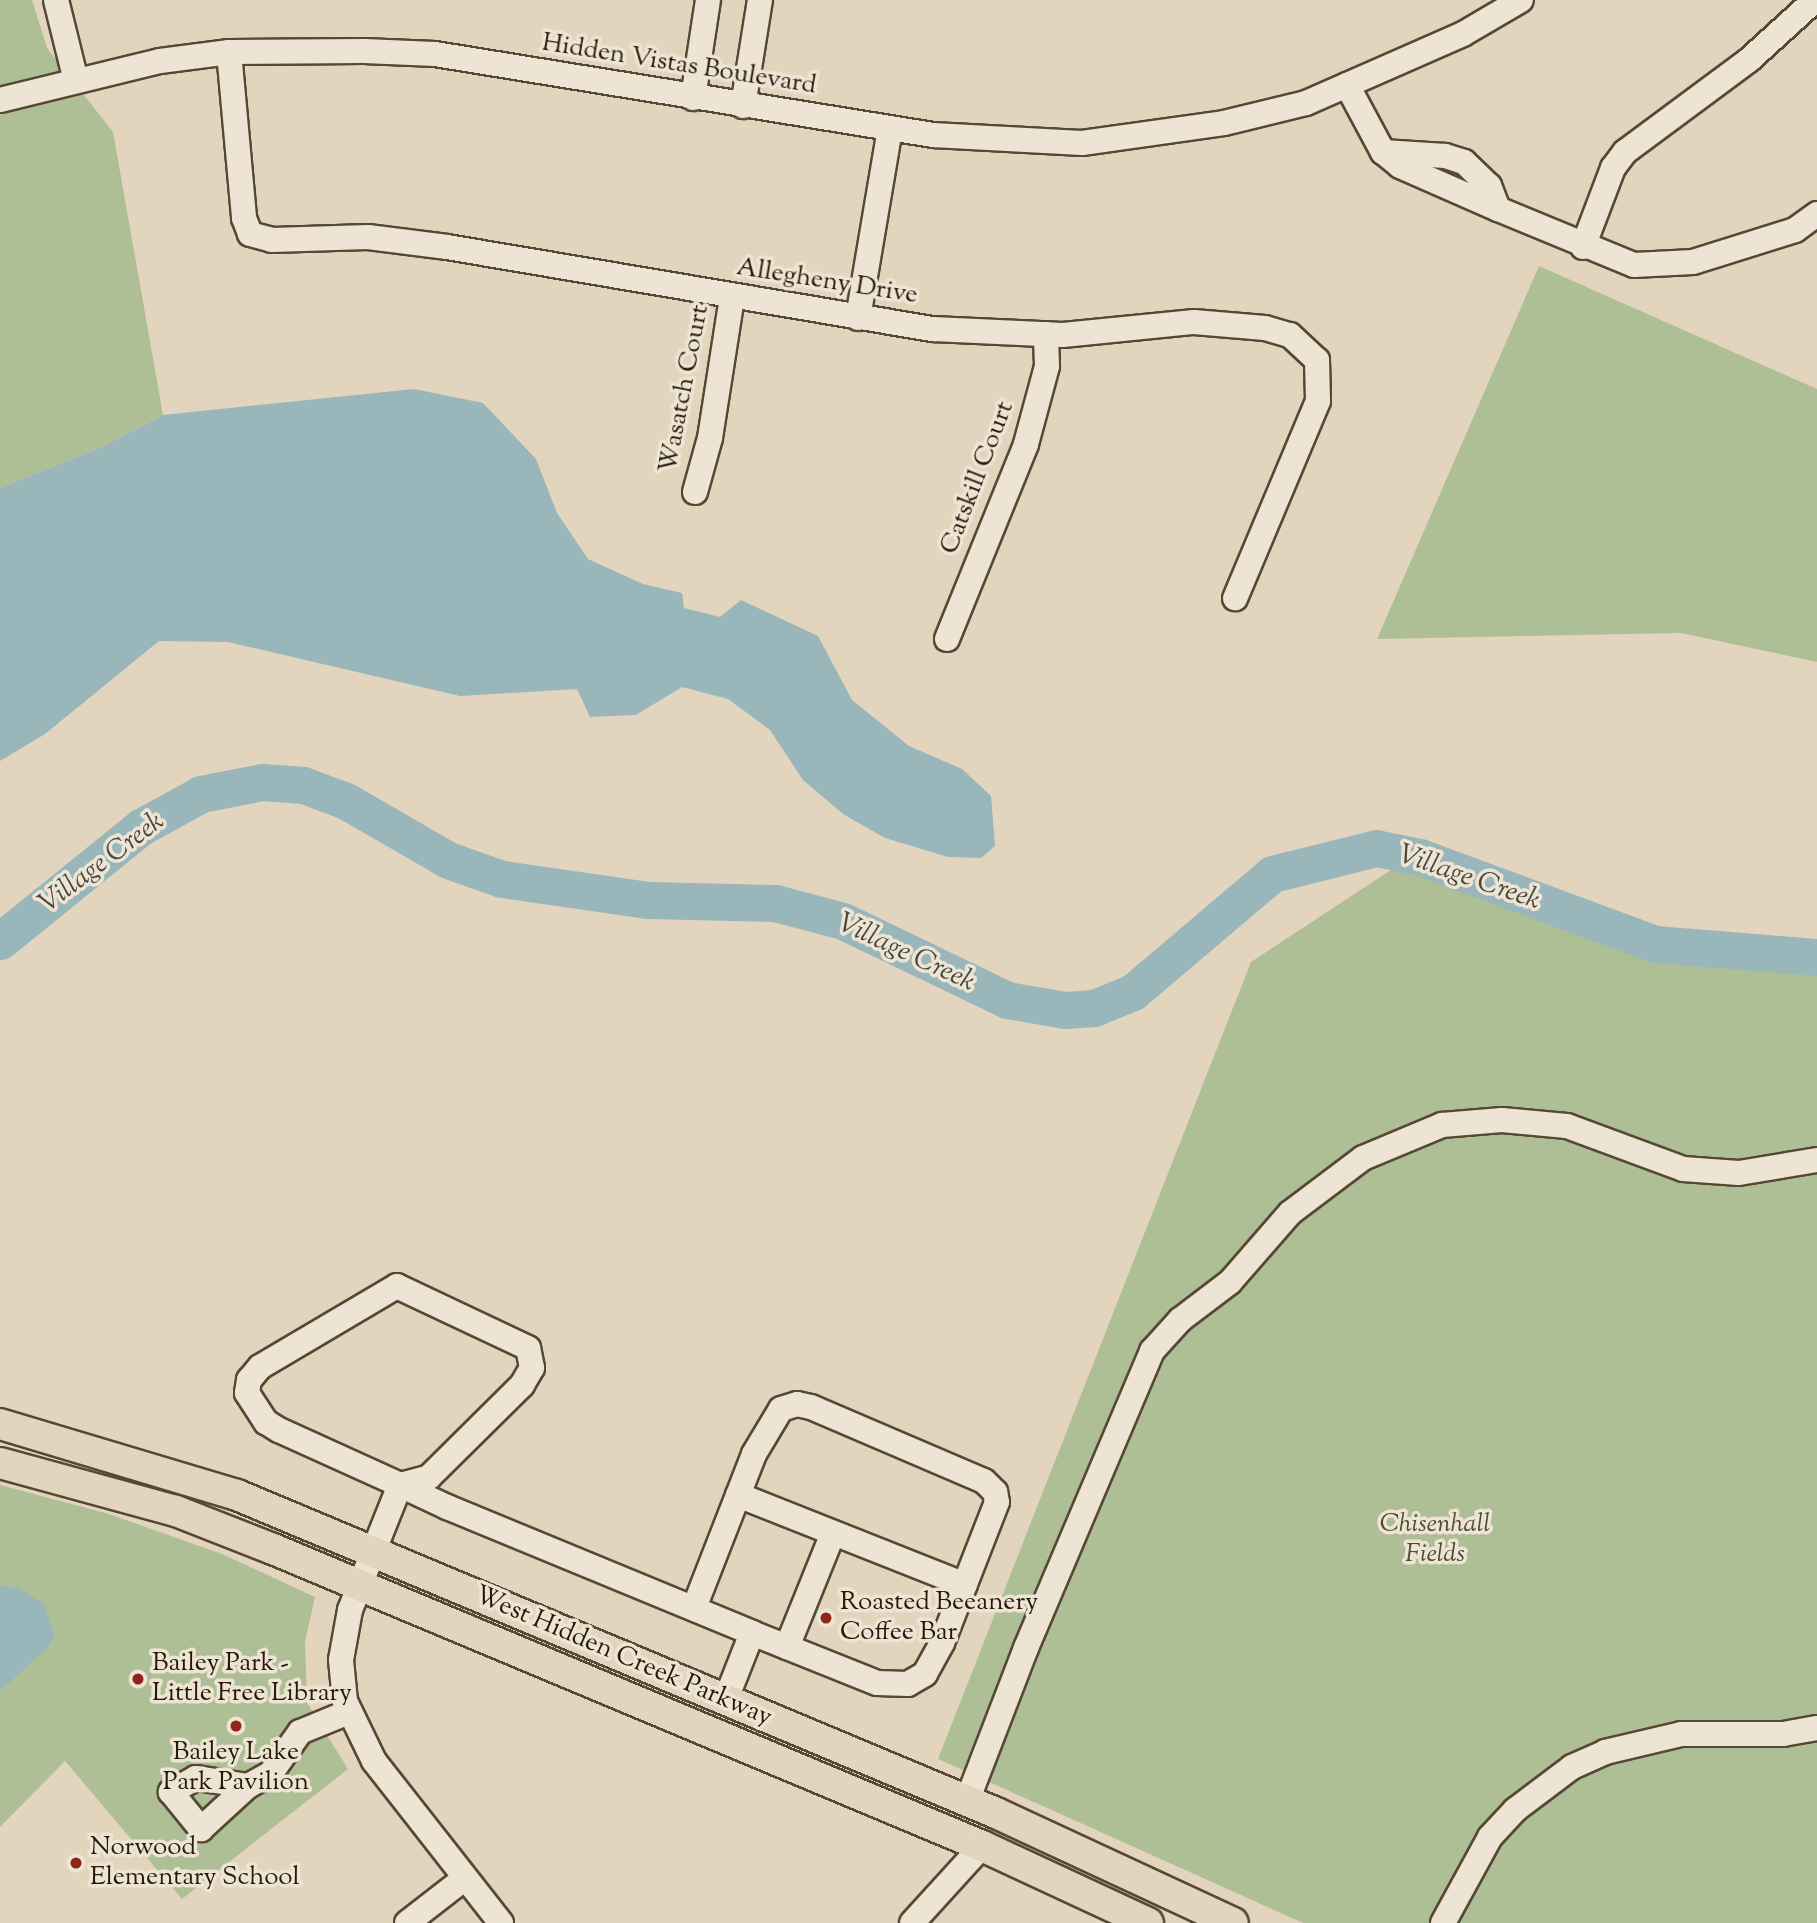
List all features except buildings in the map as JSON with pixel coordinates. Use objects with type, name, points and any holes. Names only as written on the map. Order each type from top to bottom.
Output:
[{"type":"main road","name":"West Hidden Creek Parkway","points":[[0,1424],[185,1476],[967,1801],[1233,1923]]},
{"type":"main road","name":"West Hidden Creek Parkway","points":[[0,1463],[176,1511],[982,1846],[1148,1923]]},
{"type":"street","points":[[55,0],[76,81]]},
{"type":"street","points":[[693,98],[708,0]]},
{"type":"street","points":[[743,106],[761,0]]},
{"type":"street","name":"Hidden Vistas Boulevard","points":[[0,100],[160,61],[229,52],[435,54],[890,129],[1003,141],[1082,143],[1224,123],[1306,103],[1463,34],[1521,0]]},
{"type":"street","points":[[1583,247],[1613,168],[1625,152],[1739,68],[1815,0]]},
{"type":"street","name":"Allegheny Drive","points":[[229,52],[244,218],[250,234],[272,240],[368,237],[434,245],[933,329],[1046,334],[1194,322],[1233,324],[1290,335],[1317,360],[1318,401],[1235,598]]},
{"type":"street","points":[[1347,85],[1383,152],[1400,166],[1583,247],[1634,265],[1693,262],[1795,229],[1817,214]]},
{"type":"street","points":[[858,318],[890,129]]},
{"type":"street","name":"Wasatch Court","points":[[695,492],[710,438],[732,297]]},
{"type":"street","name":"Catskill Court","points":[[947,639],[1026,444],[1047,366],[1046,334]]},
{"type":"street","points":[[967,1801],[1026,1648],[1152,1351],[1180,1320],[1230,1282],[1290,1213],[1353,1166],[1442,1125],[1502,1120],[1567,1126],[1683,1169],[1739,1173],[1817,1160]]},
{"type":"street","points":[[400,1485],[429,1477],[522,1385],[532,1368],[528,1348],[397,1286],[260,1367],[249,1380],[247,1393],[267,1422],[400,1485],[752,1633],[877,1683],[908,1684],[925,1674],[965,1585],[997,1502],[995,1492],[984,1481],[811,1407],[797,1404],[781,1409],[768,1425],[694,1608]]},
{"type":"street","points":[[400,1485],[359,1587],[341,1660],[349,1712],[374,1761],[500,1923]]},
{"type":"street","points":[[738,1495],[965,1585]]},
{"type":"street","points":[[787,1647],[833,1533]]},
{"type":"street","points":[[726,1699],[752,1633]]},
{"type":"street","points":[[248,1786],[274,1770],[288,1743],[300,1732],[349,1712]]},
{"type":"street","points":[[1443,1923],[1490,1837],[1515,1810],[1572,1767],[1605,1752],[1681,1734],[1783,1734],[1817,1728]]},
{"type":"street","points":[[912,1923],[982,1846]]},
{"type":"street","points":[[407,1923],[465,1878]]},
{"type":"green space","points":[[0,0],[32,0],[47,48],[113,132],[163,415],[104,446],[0,488]]},
{"type":"green space","points":[[1539,266],[1817,389],[1817,662],[1681,633],[1377,639]]},
{"type":"green space","name":"Chisenhall Fields","points":[[1406,860],[1638,935],[1817,971],[1817,1923],[1303,1923],[938,1759],[1251,962]]},
{"type":"green space","points":[[0,1485],[109,1514],[222,1554],[315,1597],[305,1642],[307,1703],[348,1769],[182,1899],[65,1761],[0,1827]]},
{"type":"water","points":[[414,389],[483,403],[536,459],[557,513],[588,559],[643,584],[682,593],[684,608],[720,617],[741,600],[818,636],[852,700],[909,746],[962,769],[991,796],[995,846],[981,858],[948,857],[885,838],[843,814],[803,780],[770,730],[728,699],[682,687],[636,715],[590,717],[577,689],[460,696],[228,642],[159,641],[45,734],[0,761],[0,488],[104,446],[163,415]]},
{"type":"water","points":[[0,1585],[19,1589],[43,1603],[54,1634],[49,1646],[0,1691]]},
{"type":"waterway","name":"Village Creek","points":[[0,941],[141,827],[201,794],[262,782],[303,785],[346,801],[448,860],[502,879],[648,900],[775,903],[843,921],[1007,1000],[1065,1010],[1094,1008],[1133,992],[1272,874],[1376,848],[1420,857],[1655,944],[1817,957]]},
{"type":"place","name":"Roasted Beeanery Coffee Bar","points":[[826,1618]]},
{"type":"place","name":"Bailey Park - Little Free Library","points":[[138,1679]]},
{"type":"place","name":"Bailey Lake Park Pavilion","points":[[236,1726]]},
{"type":"place","name":"Norwood Elementary School","points":[[76,1863]]}]
